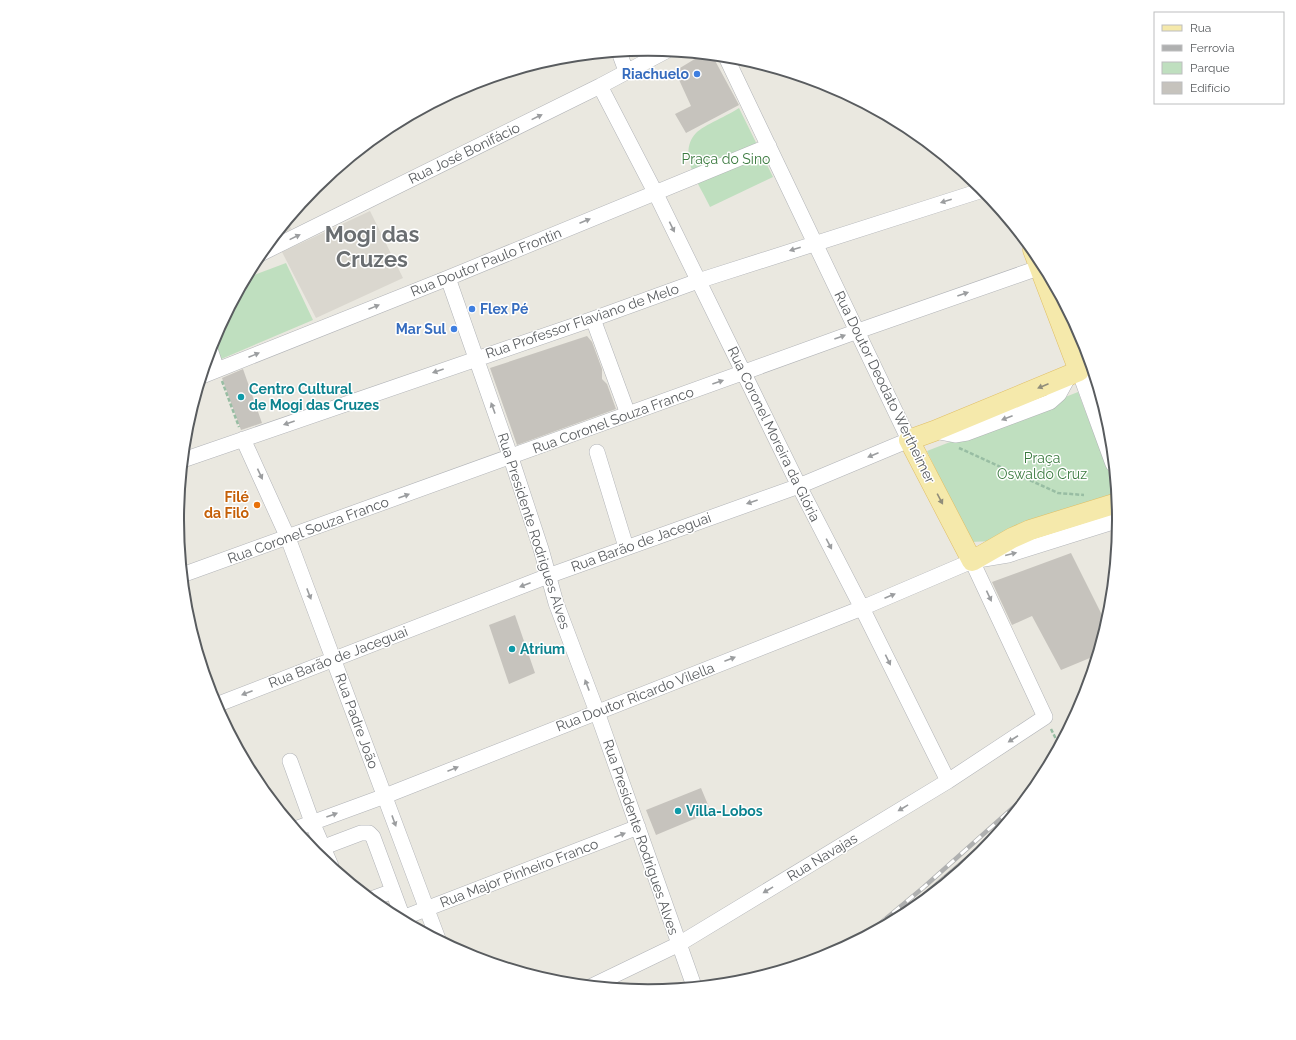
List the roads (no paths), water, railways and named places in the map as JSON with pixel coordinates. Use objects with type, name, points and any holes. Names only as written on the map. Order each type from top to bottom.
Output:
[{"type":"main road","points":[[909,440],[1080,371],[1048,284]]},
{"type":"main road","name":"Rua Doutor Deodato Wertheimer","points":[[909,440],[972,561]]},
{"type":"main road","points":[[972,561],[1012,538],[1030,530],[1111,505]]},
{"type":"street","name":"Rua José Bonifácio","points":[[273,248],[600,86],[656,56]]},
{"type":"street","points":[[621,57],[626,71]]},
{"type":"street","name":"Rua Doutor Deodato Wertheimer","points":[[729,63],[909,440]]},
{"type":"street","name":"Rua Coronel Moreira da Glória","points":[[600,86],[655,192],[798,486],[862,608],[948,781]]},
{"type":"street","name":"Rua Doutor Paulo Frontin","points":[[208,374],[448,278],[769,146]]},
{"type":"street","name":"Rua Professor Flaviano de Melo","points":[[188,458],[475,358],[593,319],[698,280],[976,192]]},
{"type":"street","name":"Rua Coronel Souza Franco","points":[[187,573],[744,373],[1034,263]]},
{"type":"street","name":"Rua Presidente Rodrigues Alves","points":[[448,278],[511,458],[556,603],[597,712],[692,982]]},
{"type":"street","points":[[593,319],[628,414]]},
{"type":"street","points":[[213,359],[217,370]]},
{"type":"street","points":[[1080,371],[1105,440]]},
{"type":"street","name":"Rua Padre João","points":[[243,439],[288,538],[435,932]]},
{"type":"street","name":"Rua Barão de Jaceguai","points":[[221,703],[548,576],[798,486],[909,440]]},
{"type":"street","points":[[597,452],[626,547]]},
{"type":"street","name":"Rua Doutor Ricardo Vilella","points":[[300,827],[385,796],[862,608],[972,561],[1008,555],[1112,522]]},
{"type":"street","name":"Rua Doutor Deodato Wertheimer","points":[[972,561],[1045,717]]},
{"type":"street","name":"Rua Navajas","points":[[602,981],[679,944],[948,781],[1045,717]]},
{"type":"street","points":[[290,761],[312,822],[327,854]]},
{"type":"street","name":"Rua Major Pinheiro Franco","points":[[407,917],[638,827]]},
{"type":"street","points":[[324,847],[361,833],[369,833],[373,837],[400,912]]},
{"type":"street","points":[[378,897],[393,891]]},
{"type":"railway","points":[[887,918],[1008,812]]},
{"type":"place","name":"Riachuelo","points":[[697,74]]},
{"type":"place","name":"Flex Pé","points":[[472,309]]},
{"type":"place","name":"Mar Sul","points":[[454,329]]},
{"type":"place","name":"Centro Cultural de Mogi das Cruzes","points":[[241,397]]},
{"type":"place","name":"Filé da Filó","points":[[257,505]]},
{"type":"place","name":"Atrium","points":[[512,649]]},
{"type":"place","name":"Villa-Lobos","points":[[678,811]]},
{"type":"district","name":"Mogi das Cruzes","points":[[372,246]]},
{"type":"park label","name":"Praça do Sino","points":[[726,159]]},
{"type":"park label","name":"Praça Oswaldo Cruz","points":[[1042,466]]}]
